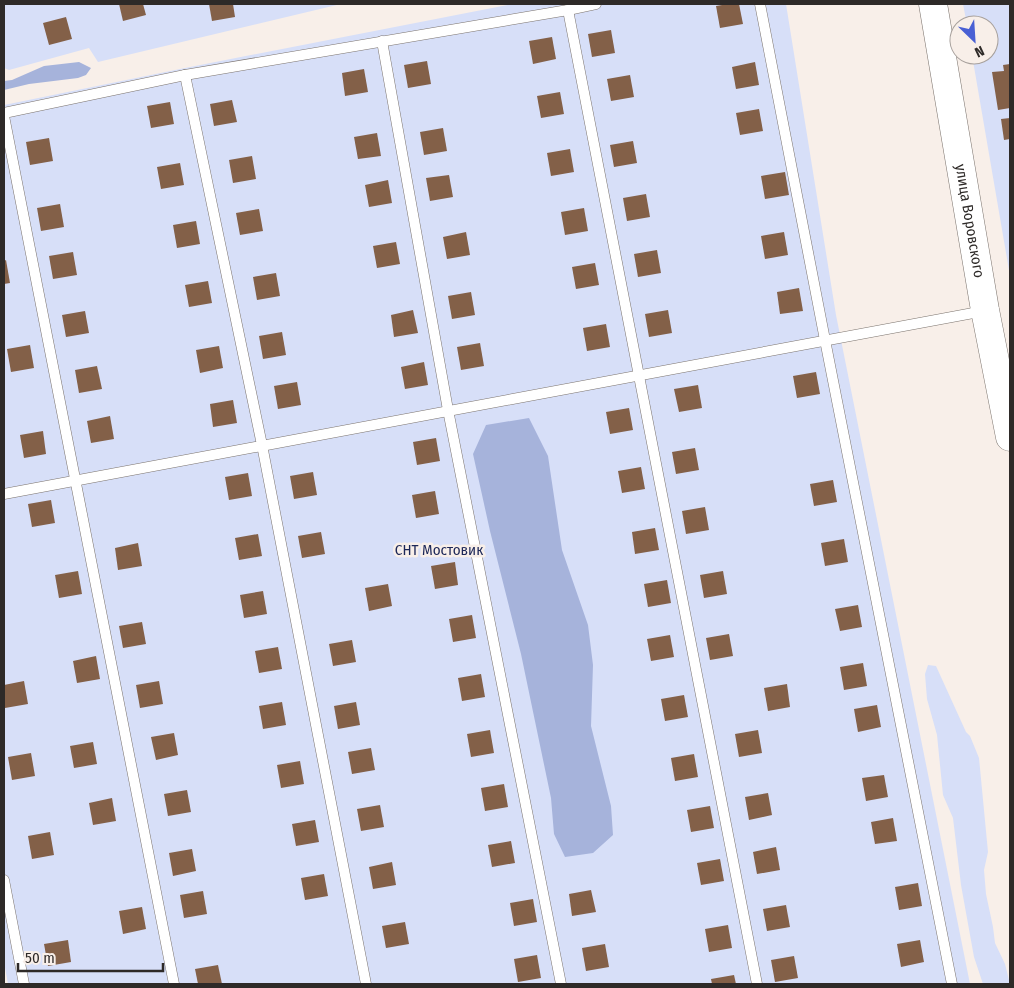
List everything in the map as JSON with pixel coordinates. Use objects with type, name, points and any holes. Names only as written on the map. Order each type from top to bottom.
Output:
[{"type":"main road","name":"улица Воровского","points":[[933,4],[985,310],[1010,437]]},
{"type":"lane","points":[[174,984],[4,114],[186,75],[596,4]]},
{"type":"lane","points":[[760,4],[952,984]]},
{"type":"lane","points":[[568,10],[757,984]]},
{"type":"lane","points":[[382,41],[448,410],[561,984]]},
{"type":"lane","points":[[186,75],[262,445],[366,984]]},
{"type":"lane","points":[[4,494],[985,310]]},
{"type":"lane","points":[[4,880],[24,984]]},
{"type":"green space","points":[[4,4],[341,4],[98,62],[89,48],[9,70],[4,68]]},
{"type":"green space","name":"СНТ Мостовик","points":[[512,4],[786,4],[836,315],[970,984],[8,984],[4,962],[4,105]]},
{"type":"green space","points":[[963,4],[1010,4],[1010,276],[974,65],[999,65],[999,15],[965,15]]},
{"type":"green space","points":[[928,665],[936,666],[979,758],[988,852],[984,870],[986,894],[995,943],[1005,964],[1010,984],[983,984],[974,957],[961,885],[953,818],[943,795],[937,735],[927,699],[925,674]]},
{"type":"shaded area","points":[[79,62],[91,68],[86,75],[78,78],[29,84],[4,90],[4,81],[12,80],[44,66]]},
{"type":"shaded area","points":[[529,418],[548,456],[562,550],[588,625],[593,665],[591,726],[611,806],[613,835],[593,853],[565,857],[554,834],[551,798],[521,654],[473,454],[486,425]]},
{"type":"building","points":[[119,4],[143,4],[146,15],[123,21]]},
{"type":"building","points":[[209,4],[233,4],[235,17],[212,21]]},
{"type":"building","points":[[739,4],[743,24],[720,28],[716,6]]},
{"type":"building","points":[[66,17],[72,39],[49,45],[43,23]]},
{"type":"building","points":[[611,30],[615,53],[592,57],[588,34]]},
{"type":"building","points":[[552,37],[556,59],[533,64],[529,41]]},
{"type":"building","points":[[427,61],[431,84],[408,88],[404,65]]},
{"type":"building","points":[[755,62],[759,85],[736,89],[732,67]]},
{"type":"building","points":[[1010,64],[1010,108],[998,110],[992,72],[1004,71],[1003,65]]},
{"type":"building","points":[[364,69],[368,92],[345,96],[342,73]]},
{"type":"building","points":[[630,75],[634,97],[611,101],[607,79]]},
{"type":"building","points":[[560,92],[564,114],[541,118],[537,96]]},
{"type":"building","points":[[232,100],[237,122],[214,126],[210,104]]},
{"type":"building","points":[[170,102],[174,124],[151,128],[147,106]]},
{"type":"building","points":[[759,109],[763,131],[740,135],[736,113]]},
{"type":"building","points":[[1010,118],[1010,139],[1004,140],[1001,119]]},
{"type":"building","points":[[443,128],[447,151],[424,155],[420,132]]},
{"type":"building","points":[[377,133],[381,156],[358,159],[354,137]]},
{"type":"building","points":[[49,138],[53,161],[30,165],[26,142]]},
{"type":"building","points":[[633,141],[637,163],[614,167],[610,145]]},
{"type":"building","points":[[570,149],[574,172],[551,176],[547,153]]},
{"type":"building","points":[[252,156],[256,179],[233,183],[229,160]]},
{"type":"building","points":[[180,163],[184,185],[161,189],[157,167]]},
{"type":"building","points":[[785,172],[789,195],[765,199],[761,176]]},
{"type":"building","points":[[449,175],[453,197],[430,201],[426,178]]},
{"type":"building","points":[[388,180],[392,203],[369,207],[365,185]]},
{"type":"building","points":[[646,194],[650,217],[627,221],[623,198]]},
{"type":"building","points":[[60,204],[64,227],[41,231],[37,208]]},
{"type":"building","points":[[584,208],[588,231],[565,235],[561,212]]},
{"type":"building","points":[[259,209],[263,231],[240,235],[236,213]]},
{"type":"building","points":[[196,221],[200,244],[177,248],[173,225]]},
{"type":"building","points":[[466,232],[470,255],[447,259],[443,237]]},
{"type":"building","points":[[784,232],[788,255],[765,259],[761,236]]},
{"type":"building","points":[[396,242],[400,264],[377,268],[373,246]]},
{"type":"building","points":[[657,250],[661,273],[638,277],[634,254]]},
{"type":"building","points":[[73,252],[77,275],[53,279],[49,256]]},
{"type":"building","points":[[6,260],[10,283],[4,284],[4,261]]},
{"type":"building","points":[[595,263],[599,285],[576,289],[572,267]]},
{"type":"building","points":[[276,273],[280,296],[257,300],[253,277]]},
{"type":"building","points":[[208,281],[212,303],[189,307],[185,285]]},
{"type":"building","points":[[799,288],[803,311],[780,314],[777,292]]},
{"type":"building","points":[[471,292],[475,315],[452,319],[448,296]]},
{"type":"building","points":[[413,310],[418,333],[394,337],[391,315]]},
{"type":"building","points":[[668,310],[672,333],[649,337],[645,314]]},
{"type":"building","points":[[85,311],[89,333],[66,337],[62,315]]},
{"type":"building","points":[[606,324],[610,347],[587,351],[583,328]]},
{"type":"building","points":[[282,332],[286,355],[263,359],[259,336]]},
{"type":"building","points":[[480,343],[484,366],[461,370],[457,347]]},
{"type":"building","points":[[30,345],[34,368],[11,372],[7,349]]},
{"type":"building","points":[[219,346],[223,368],[200,373],[196,350]]},
{"type":"building","points":[[424,362],[428,385],[405,389],[401,367]]},
{"type":"building","points":[[97,366],[102,389],[79,393],[75,370]]},
{"type":"building","points":[[816,372],[820,394],[797,398],[793,376]]},
{"type":"building","points":[[297,382],[301,405],[278,409],[274,386]]},
{"type":"building","points":[[698,385],[702,408],[679,412],[674,389]]},
{"type":"building","points":[[233,400],[237,423],[213,427],[210,404]]},
{"type":"building","points":[[629,408],[633,430],[610,434],[606,412]]},
{"type":"building","points":[[110,416],[114,439],[91,443],[87,421]]},
{"type":"building","points":[[43,431],[46,454],[24,458],[20,435]]},
{"type":"building","points":[[436,438],[440,461],[417,465],[413,442]]},
{"type":"building","points":[[695,448],[699,470],[676,474],[672,452]]},
{"type":"building","points":[[641,467],[645,489],[622,493],[618,471]]},
{"type":"building","points":[[313,472],[317,495],[294,499],[290,476]]},
{"type":"building","points":[[248,473],[252,496],[229,500],[225,477]]},
{"type":"building","points":[[833,480],[837,502],[814,506],[810,484]]},
{"type":"building","points":[[435,491],[439,514],[416,518],[412,495]]},
{"type":"building","points":[[51,500],[55,523],[32,527],[28,504]]},
{"type":"building","points":[[705,507],[709,530],[686,534],[682,511]]},
{"type":"building","points":[[655,528],[659,550],[635,554],[632,532]]},
{"type":"building","points":[[321,532],[325,554],[302,558],[298,536]]},
{"type":"building","points":[[258,534],[262,556],[239,560],[235,538]]},
{"type":"building","points":[[844,539],[848,562],[825,566],[821,543]]},
{"type":"building","points":[[138,543],[142,566],[118,570],[115,548]]},
{"type":"building","points":[[455,562],[458,585],[435,589],[431,566]]},
{"type":"building","points":[[78,571],[82,594],[59,598],[55,575]]},
{"type":"building","points":[[723,571],[727,594],[704,598],[700,575]]},
{"type":"building","points":[[667,580],[671,603],[648,607],[644,584]]},
{"type":"building","points":[[388,584],[392,606],[369,611],[365,588]]},
{"type":"building","points":[[263,591],[267,614],[244,618],[240,595]]},
{"type":"building","points":[[858,605],[862,627],[840,631],[835,609]]},
{"type":"building","points":[[472,615],[476,638],[453,642],[449,619]]},
{"type":"building","points":[[142,622],[146,644],[123,648],[119,626]]},
{"type":"building","points":[[729,634],[733,656],[710,660],[706,638]]},
{"type":"building","points":[[670,635],[674,657],[651,661],[647,639]]},
{"type":"building","points":[[352,640],[356,662],[333,666],[329,644]]},
{"type":"building","points":[[278,647],[282,669],[259,673],[255,651]]},
{"type":"building","points":[[96,656],[100,679],[77,683],[73,661]]},
{"type":"building","points":[[863,663],[867,686],[844,690],[840,667]]},
{"type":"building","points":[[481,674],[485,697],[462,701],[458,678]]},
{"type":"building","points":[[24,681],[28,704],[5,708],[4,685]]},
{"type":"building","points":[[159,681],[163,704],[140,708],[136,685]]},
{"type":"building","points":[[787,684],[790,707],[768,711],[764,688]]},
{"type":"building","points":[[684,695],[688,717],[665,721],[661,699]]},
{"type":"building","points":[[282,702],[286,725],[263,729],[259,706]]},
{"type":"building","points":[[356,702],[360,725],[338,729],[334,706]]},
{"type":"building","points":[[877,705],[881,727],[858,732],[854,709]]},
{"type":"building","points":[[490,730],[494,753],[471,757],[467,734]]},
{"type":"building","points":[[758,730],[762,753],[739,757],[735,734]]},
{"type":"building","points":[[174,733],[178,755],[156,760],[151,737]]},
{"type":"building","points":[[93,742],[97,764],[74,768],[70,746]]},
{"type":"building","points":[[371,748],[375,770],[352,774],[348,752]]},
{"type":"building","points":[[31,753],[35,776],[12,780],[8,757]]},
{"type":"building","points":[[694,754],[698,777],[675,781],[671,758]]},
{"type":"building","points":[[300,761],[304,784],[281,788],[277,765]]},
{"type":"building","points":[[884,775],[888,797],[866,801],[862,778]]},
{"type":"building","points":[[504,784],[508,807],[485,811],[481,788]]},
{"type":"building","points":[[187,790],[191,812],[168,816],[164,794]]},
{"type":"building","points":[[768,793],[772,815],[749,820],[745,797]]},
{"type":"building","points":[[112,798],[116,821],[93,825],[89,803]]},
{"type":"building","points":[[380,805],[384,827],[361,831],[357,809]]},
{"type":"building","points":[[710,806],[714,828],[691,832],[687,810]]},
{"type":"building","points":[[893,818],[897,841],[875,844],[871,822]]},
{"type":"building","points":[[315,820],[319,842],[296,846],[292,824]]},
{"type":"building","points":[[50,832],[54,855],[32,859],[28,836]]},
{"type":"building","points":[[511,841],[515,863],[492,867],[488,845]]},
{"type":"building","points":[[776,847],[780,870],[757,874],[753,852]]},
{"type":"building","points":[[192,849],[196,871],[173,876],[169,853]]},
{"type":"building","points":[[720,859],[724,881],[701,885],[697,863]]},
{"type":"building","points":[[392,862],[396,885],[373,889],[369,867]]},
{"type":"building","points":[[324,874],[328,896],[305,900],[301,878]]},
{"type":"building","points":[[918,883],[922,906],[899,910],[895,887]]},
{"type":"building","points":[[591,890],[596,912],[572,916],[569,894]]},
{"type":"building","points":[[203,891],[207,914],[184,918],[180,895]]},
{"type":"building","points":[[533,899],[537,922],[514,926],[510,903]]},
{"type":"building","points":[[786,905],[790,927],[767,931],[763,909]]},
{"type":"building","points":[[142,907],[146,929],[123,934],[119,911]]},
{"type":"building","points":[[405,922],[409,944],[386,948],[382,926]]},
{"type":"building","points":[[728,925],[732,948],[709,952],[705,929]]},
{"type":"building","points":[[68,940],[71,962],[48,966],[44,944]]},
{"type":"building","points":[[920,940],[924,962],[901,967],[897,944]]},
{"type":"building","points":[[605,944],[609,967],[586,971],[582,948]]},
{"type":"building","points":[[537,955],[541,978],[518,982],[514,959]]},
{"type":"building","points":[[794,956],[798,978],[775,982],[771,960]]},
{"type":"building","points":[[218,965],[222,984],[198,984],[195,969]]},
{"type":"building","points":[[734,975],[736,984],[712,984],[711,979]]}]
